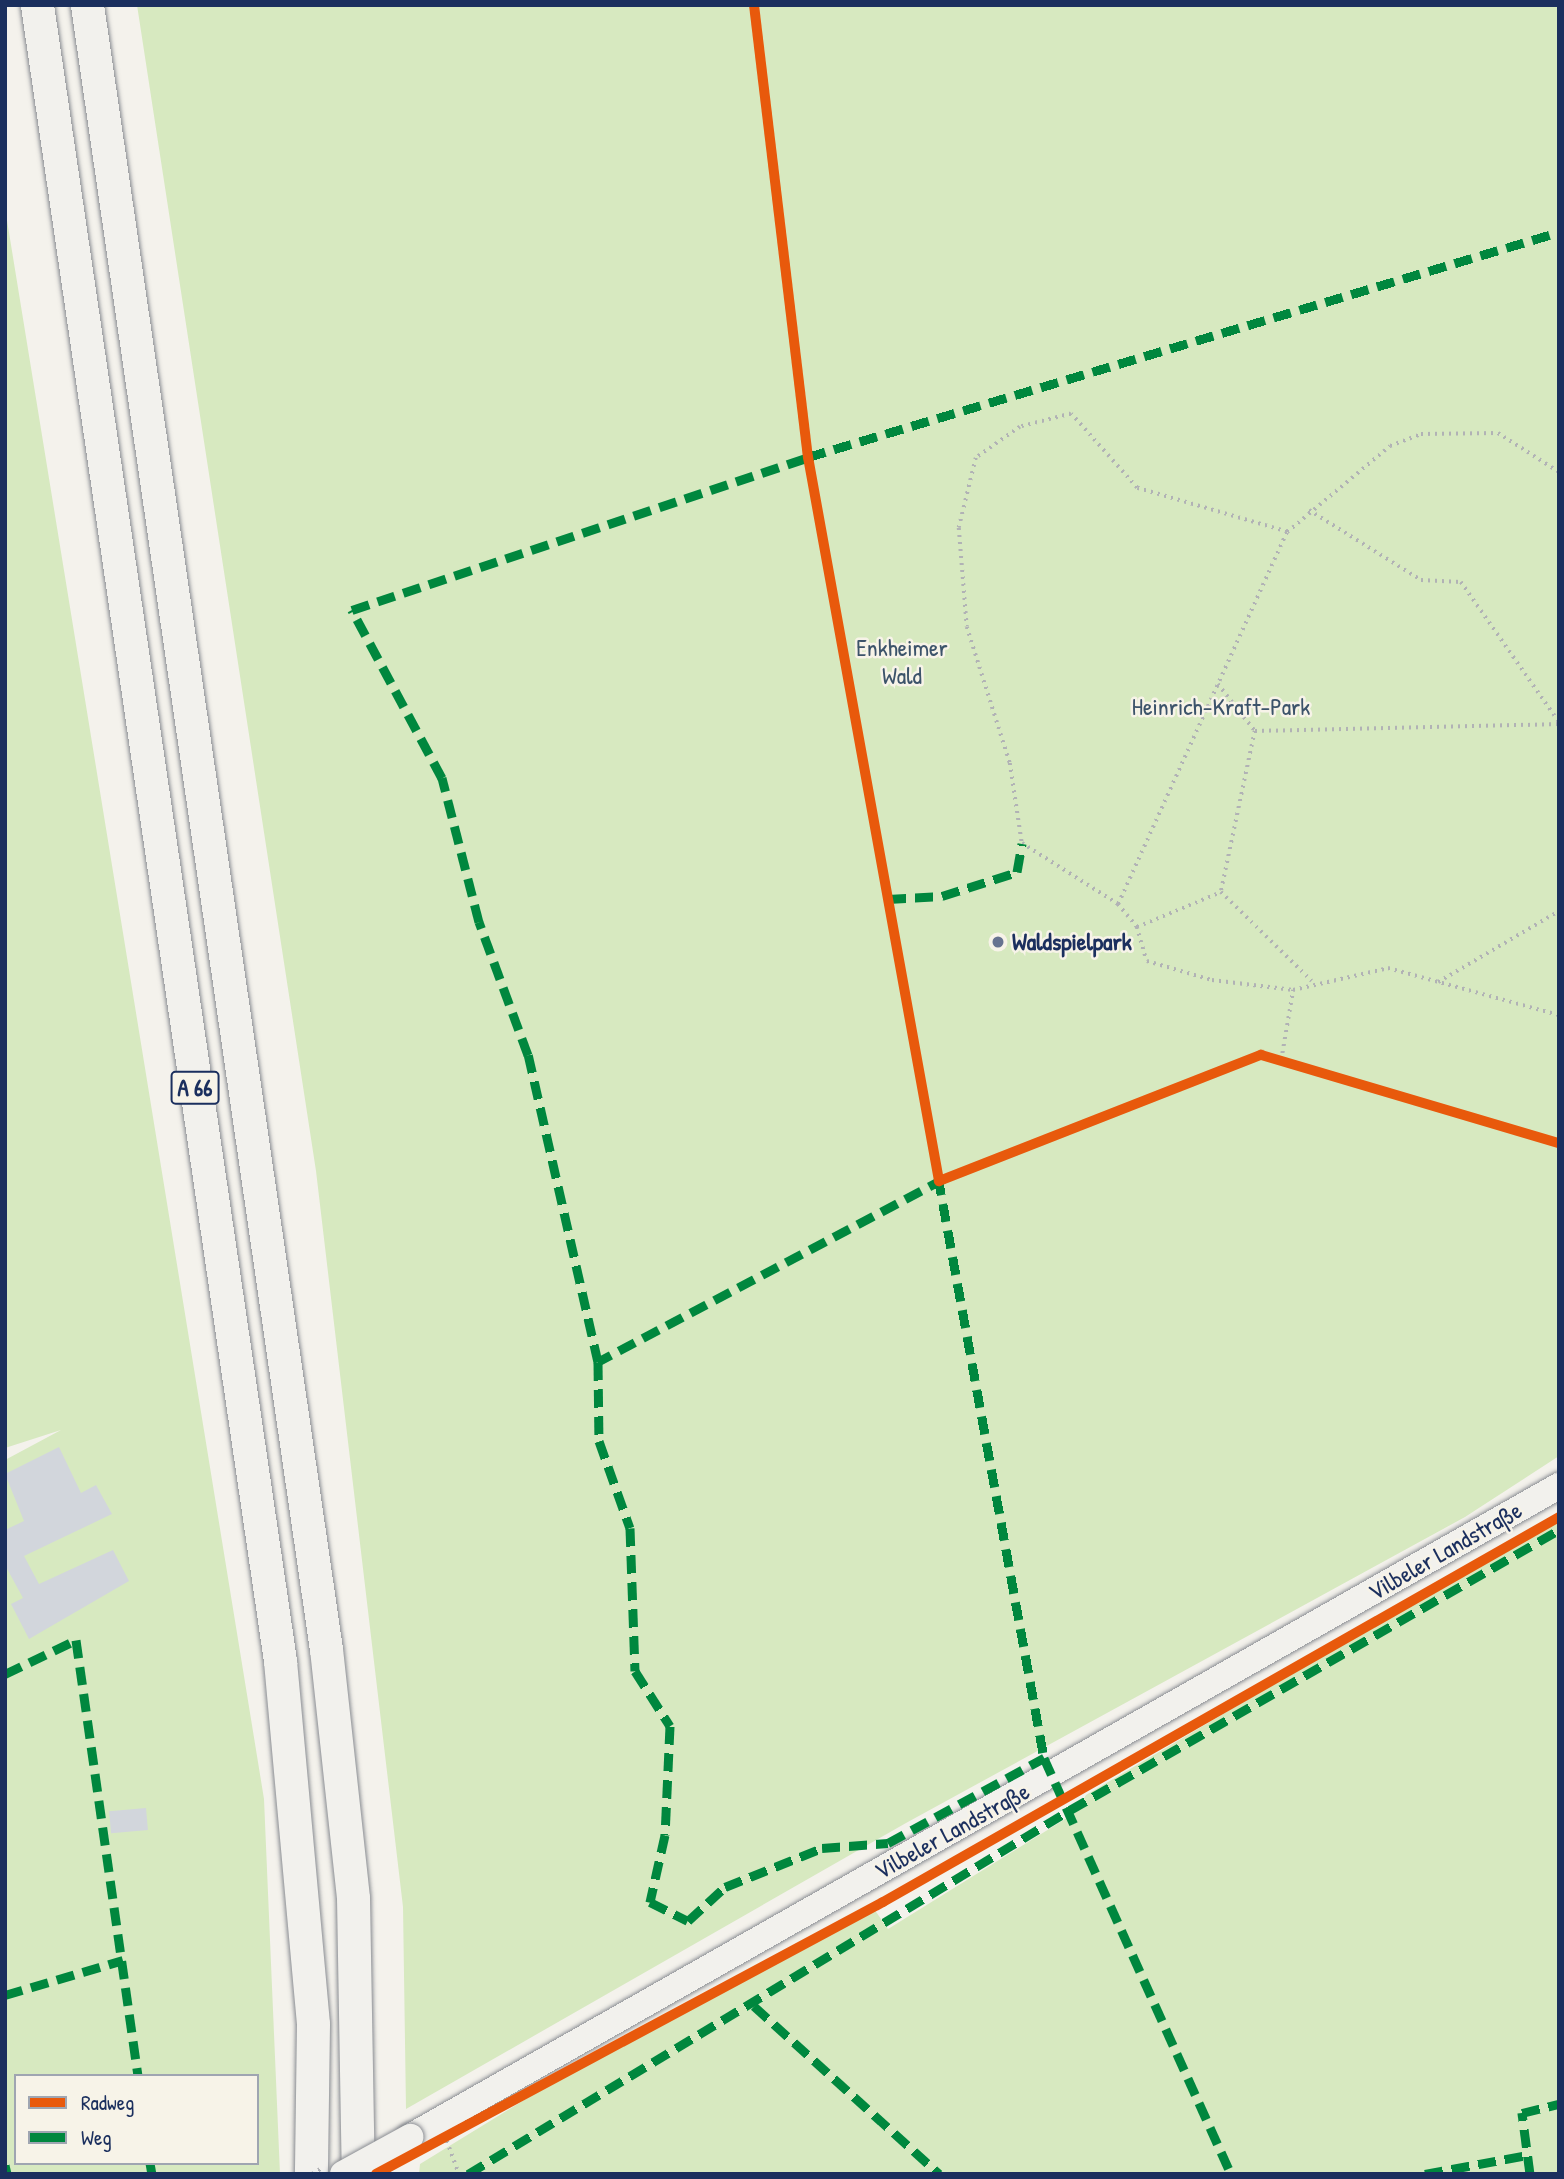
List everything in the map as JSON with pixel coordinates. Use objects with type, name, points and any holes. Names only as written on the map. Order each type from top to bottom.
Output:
[{"type":"highway","name":"A 66","points":[[37,5],[280,1661],[313,2024],[311,2174]]},
{"type":"highway","name":"A 66","points":[[87,5],[326,1649],[353,1898],[358,2174]]},
{"type":"main road","name":"Vilbeler Landstraße","points":[[344,2174],[1559,1486]]},
{"type":"path","points":[[1287,532],[1138,488],[1071,414],[1020,426],[976,458],[959,528],[967,627],[1010,763],[1022,843],[1118,904],[1137,927],[1147,961],[1212,980],[1293,990],[1312,981],[1388,968],[1559,1015]]},
{"type":"path","points":[[1118,904],[1287,532],[1309,510],[1390,446],[1420,434],[1498,433],[1559,472]]},
{"type":"path","points":[[1309,510],[1421,580],[1461,582],[1559,723]]},
{"type":"path","points":[[1219,684],[1255,731],[1222,892]]},
{"type":"path","points":[[1255,731],[1559,723]]},
{"type":"path","points":[[1137,927],[1222,892]]},
{"type":"path","points":[[1222,892],[1312,981]]},
{"type":"path","points":[[1438,982],[1559,911]]},
{"type":"path","points":[[1281,1060],[1293,990]]},
{"type":"path","points":[[444,2133],[459,2174]]},
{"type":"green space","name":"Enkheimer Wald","points":[[137,5],[1559,5],[1559,1456],[1465,1517],[906,1823],[406,2109],[403,1907],[316,1171]]},
{"type":"green space","points":[[5,208],[264,1799],[280,2174],[5,2174],[5,1460],[61,1430],[5,1448]]},
{"type":"green space","points":[[1559,1516],[1559,2174],[419,2174],[420,2164],[547,2086],[872,1906],[888,1929],[1075,1813],[1086,1795]]},
{"type":"building","points":[[59,1447],[81,1493],[96,1485],[112,1514],[24,1556],[39,1584],[113,1550],[129,1581],[29,1639],[11,1604],[23,1598],[5,1565],[5,1530],[24,1521],[5,1474]]},
{"type":"building","points":[[146,1808],[148,1830],[111,1833],[109,1811]]},
{"type":"marked path","points":[[945,1178],[598,1362],[528,1055],[479,922],[442,778],[352,610],[808,457],[1559,232]]},
{"type":"marked path","points":[[888,899],[942,896],[1017,872],[1022,843]]},
{"type":"marked path","points":[[938,1177],[1044,1758],[1231,2174]]},
{"type":"marked path","points":[[598,1362],[599,1441],[630,1528],[635,1671],[670,1726],[665,1835],[650,1902],[688,1921],[725,1887],[822,1848],[888,1843],[1044,1758]]},
{"type":"marked path","points":[[468,2174],[1070,1810],[1559,1530]]},
{"type":"marked path","points":[[5,1674],[76,1640],[138,2074]]},
{"type":"marked path","points":[[5,1995],[123,1960]]},
{"type":"marked path","points":[[754,2006],[939,2174]]},
{"type":"marked path","points":[[1530,2174],[1522,2113],[1559,2104]]},
{"type":"marked path","points":[[1425,2174],[1528,2155]]},
{"type":"marked path","points":[[5,2165],[7,2174]]},
{"type":"marked path","points":[[150,2165],[152,2174]]},
{"type":"cycle path","points":[[754,5],[808,457],[939,1181],[1261,1055],[1559,1143]]},
{"type":"cycle path","points":[[376,2174],[883,1902],[1559,1517]]},
{"type":"place","name":"Waldspielpark","points":[[998,942]]},
{"type":"park label","name":"Heinrich-Kraft-Park","points":[[1221,707]]}]
